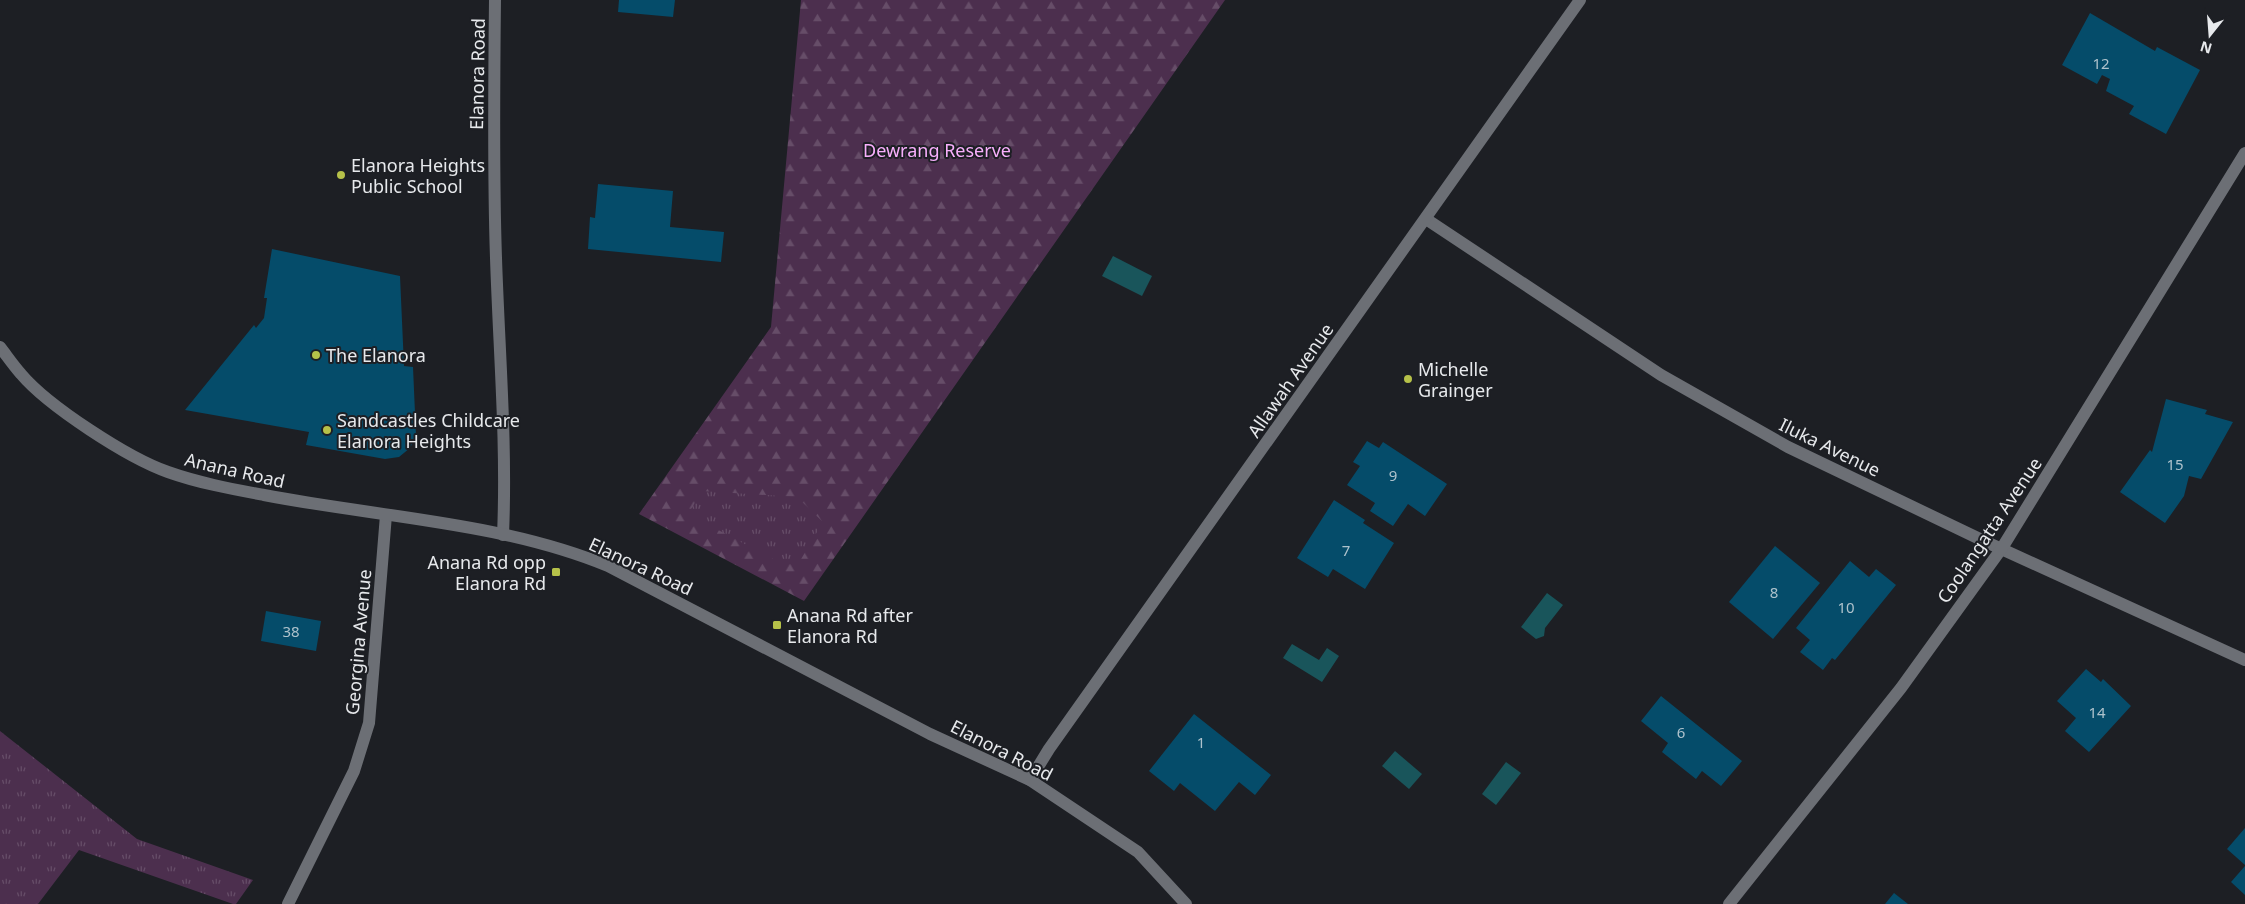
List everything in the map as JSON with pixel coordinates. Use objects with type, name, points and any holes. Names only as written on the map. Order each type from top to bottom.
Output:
[{"type":"street","name":"Elanora Road","points":[[496,0],[493,124],[505,493],[503,535],[581,555],[608,566],[930,734],[1030,780],[1138,852],[1186,904]]},
{"type":"street","name":"Allawah Avenue","points":[[1030,780],[1049,749],[1580,0]]},
{"type":"street","name":"Coolangatta Avenue","points":[[1729,904],[1901,688],[2002,548],[2245,153]]},
{"type":"street","name":"Iluka Avenue","points":[[1426,218],[1661,375],[1788,447],[2245,660]]},
{"type":"street","name":"Anana Road","points":[[0,347],[21,375],[64,412],[119,448],[167,472],[226,488],[503,535]]},
{"type":"street","name":"Georgina Avenue","points":[[288,904],[354,771],[369,723],[373,700],[386,515]]},
{"type":"green space","name":"Dewrang Reserve","points":[[801,0],[1225,0],[804,601],[639,514],[771,327]]},
{"type":"green space","points":[[702,491],[797,497],[823,522],[797,566],[775,560],[688,514]]},
{"type":"green space","points":[[0,731],[137,839],[253,880],[236,904],[233,904],[79,850],[38,904],[0,904]]},
{"type":"water","points":[[1113,256],[1152,276],[1142,296],[1102,276]]},
{"type":"water","points":[[1547,593],[1563,605],[1545,628],[1544,636],[1536,639],[1521,627]]},
{"type":"water","points":[[1292,644],[1319,660],[1327,648],[1339,656],[1322,682],[1283,658]]},
{"type":"water","points":[[1395,751],[1422,774],[1409,789],[1382,766]]},
{"type":"water","points":[[1506,762],[1521,773],[1496,805],[1482,794]]},
{"type":"building","points":[[619,0],[675,0],[673,17],[618,12]]},
{"type":"building","points":[[2090,13],[2155,51],[2157,47],[2200,70],[2166,134],[2129,114],[2134,106],[2106,91],[2110,79],[2102,75],[2097,84],[2062,65]]},
{"type":"building","points":[[598,184],[673,191],[670,227],[724,232],[721,262],[588,249],[590,217],[595,218]]},
{"type":"building","name":"The Elanora","points":[[272,249],[400,276],[404,366],[413,367],[416,436],[410,448],[399,457],[385,459],[306,445],[309,432],[185,410],[254,325],[256,328],[264,318],[267,298],[264,298]]},
{"type":"building","points":[[2166,399],[2207,410],[2205,414],[2233,422],[2201,479],[2189,476],[2184,496],[2165,523],[2120,492],[2150,450],[2152,452]]},
{"type":"building","points":[[1367,441],[1379,448],[1383,442],[1447,484],[1425,516],[1408,504],[1393,526],[1370,511],[1375,503],[1347,485],[1360,466],[1353,462]]},
{"type":"building","points":[[1334,500],[1365,520],[1363,523],[1394,543],[1365,589],[1333,569],[1328,577],[1297,558]]},
{"type":"building","points":[[1775,546],[1820,583],[1773,639],[1729,602]]},
{"type":"building","points":[[1850,561],[1869,577],[1876,569],[1896,585],[1835,660],[1832,658],[1823,670],[1800,652],[1810,640],[1796,628]]},
{"type":"building","points":[[266,611],[321,621],[316,651],[261,641]]},
{"type":"building","points":[[2086,669],[2101,682],[2103,679],[2131,706],[2089,752],[2065,731],[2076,718],[2057,701]]},
{"type":"building","points":[[1661,696],[1742,761],[1721,786],[1702,771],[1696,779],[1662,752],[1668,743],[1641,721]]},
{"type":"building","points":[[1194,714],[1271,775],[1255,795],[1239,782],[1215,811],[1180,783],[1174,791],[1149,771]]},
{"type":"building","points":[[2245,828],[2245,865],[2227,849]]},
{"type":"building","points":[[2245,866],[2245,895],[2231,882]]},
{"type":"building","points":[[1894,893],[1908,904],[1885,904]]},
{"type":"place","name":"Elanora Heights Public School","points":[[341,175]]},
{"type":"place","name":"The Elanora","points":[[316,355]]},
{"type":"place","name":"Michelle Grainger","points":[[1408,379]]},
{"type":"place","name":"Sandcastles Childcare Elanora Heights","points":[[327,430]]},
{"type":"place","name":"Anana Rd opp Elanora Rd","points":[[556,572]]},
{"type":"place","name":"Anana Rd after Elanora Rd","points":[[777,625]]}]
